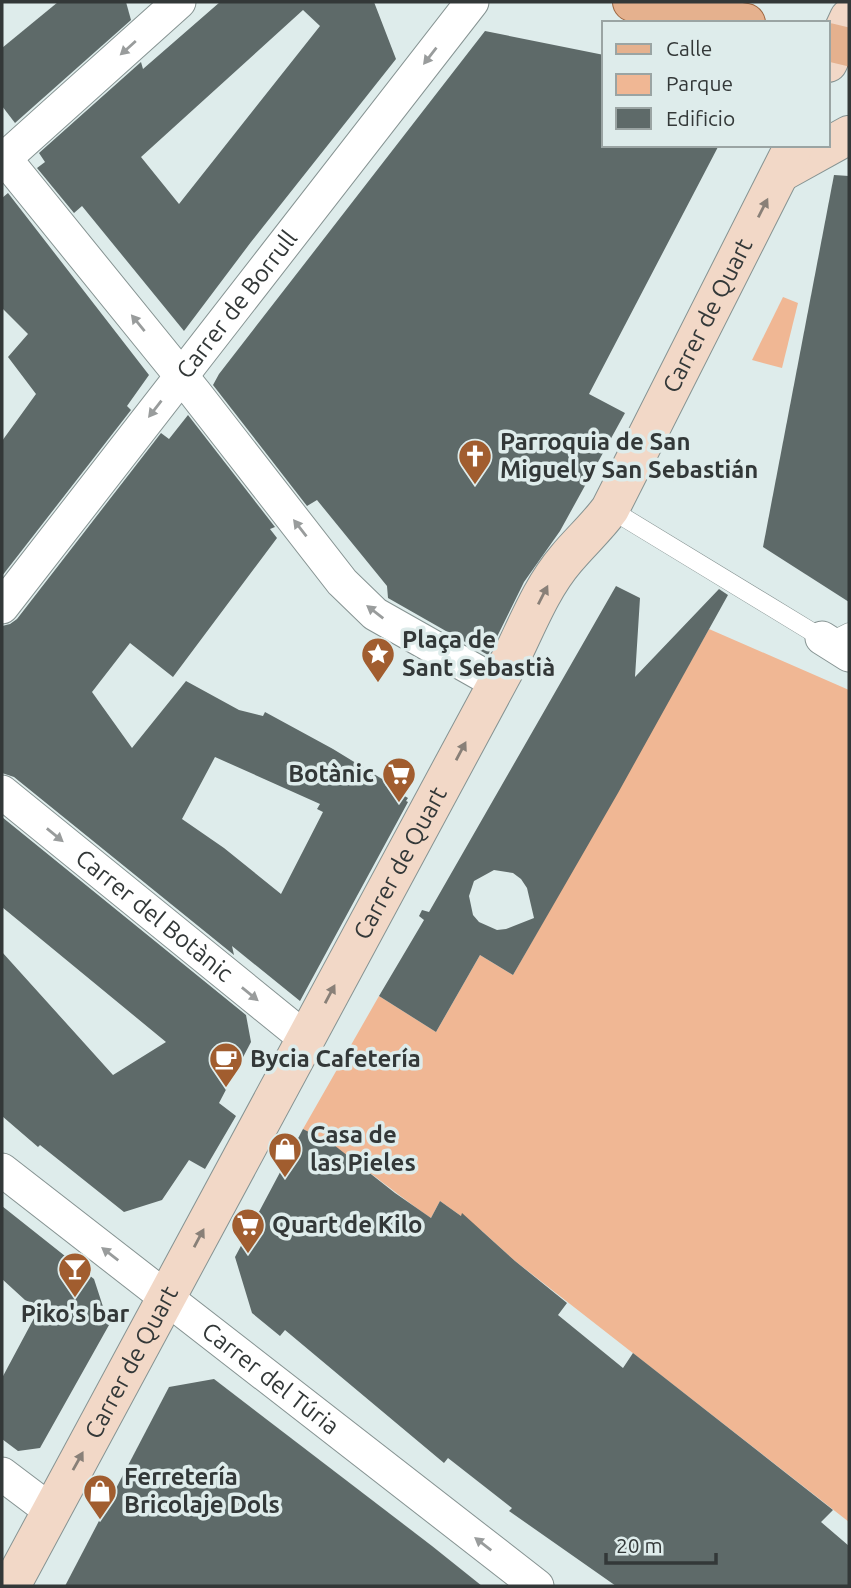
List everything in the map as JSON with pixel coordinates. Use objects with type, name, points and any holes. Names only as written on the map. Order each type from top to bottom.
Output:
[{"type":"main road","points":[[632,2],[735,21]]},
{"type":"street","points":[[179,2],[3,158],[342,582],[374,614],[497,683]]},
{"type":"street","name":"Carrer de Borrull","points":[[2,607],[472,2]]},
{"type":"street","points":[[830,142],[849,135]]},
{"type":"street","points":[[788,159],[818,147]]},
{"type":"street","name":"Carrer de Quart","points":[[11,1586],[548,584],[610,509],[788,159]]},
{"type":"street","points":[[835,635],[849,656]]},
{"type":"street","name":"Carrer del Botànic","points":[[2,792],[306,1039]]},
{"type":"street","name":"Carrer del Túria","points":[[2,1170],[537,1586]]},
{"type":"street","points":[[2,1474],[51,1511]]},
{"type":"lane","points":[[610,509],[835,635]]},
{"type":"green space","points":[[783,297],[798,303],[782,368],[752,360]]},
{"type":"green space","points":[[709,629],[849,690],[849,1522],[515,1261],[482,1231],[440,1201],[431,1218],[353,1160],[303,1129],[379,996],[436,1032],[480,955],[513,975]]},
{"type":"building","points":[[58,2],[126,2],[131,20],[15,123],[2,106],[2,48]]},
{"type":"building","points":[[220,2],[374,2],[396,59],[184,331],[82,206],[74,213],[37,168],[45,162],[39,153],[141,62],[143,69]],"holes":[[[303,10],[320,26],[179,204],[141,157]]]},
{"type":"building","points":[[485,31],[602,55],[602,147],[718,147],[589,394],[625,413],[560,531],[524,582],[488,655],[388,598],[387,586],[317,500],[307,506],[213,385]]},
{"type":"building","points":[[834,175],[849,176],[849,602],[763,547]]},
{"type":"building","points":[[8,193],[149,375],[127,406],[131,410],[2,576],[2,441],[36,394],[8,357],[28,334],[2,308],[2,198]]},
{"type":"building","points":[[188,415],[275,527],[270,529],[277,538],[173,677],[130,643],[92,692],[132,748],[186,681],[239,710],[263,716],[265,712],[333,749],[408,798],[300,1001],[232,946],[234,955],[14,777],[2,773],[2,626],[17,619],[161,433],[169,439]],"holes":[[[215,757],[320,804],[317,809],[323,812],[281,894],[224,848],[182,819]]]},
{"type":"building","points":[[616,586],[640,598],[635,677],[719,589],[728,595],[513,975],[480,955],[436,1032],[379,996],[424,920],[419,916],[422,910],[429,912]],"holes":[[[494,870],[513,873],[527,888],[534,918],[497,930],[479,922],[473,915],[469,896],[474,881]]]},
{"type":"building","points":[[2,817],[246,1015],[251,1042],[219,1103],[236,1116],[205,1169],[189,1160],[162,1200],[124,1212],[2,1116],[2,952],[113,1075],[166,1042],[2,907]]},
{"type":"building","points":[[303,1129],[334,1145],[431,1218],[440,1201],[461,1216],[462,1213],[567,1303],[558,1315],[623,1368],[633,1353],[833,1510],[821,1522],[849,1546],[849,1586],[616,1586],[509,1511],[512,1508],[448,1458],[444,1463],[285,1330],[280,1336],[252,1313],[235,1257]]},
{"type":"building","points":[[2,1206],[94,1279],[109,1325],[40,1448],[18,1451],[2,1439],[2,1378],[40,1307],[25,1300],[2,1279]]},
{"type":"building","points":[[214,1379],[482,1586],[65,1586],[169,1387]]},
{"type":"place","name":"Parroquia de San Miguel y San Sebastián","points":[[475,486]]},
{"type":"place","name":"Plaça de Sant Sebastià","points":[[378,684]]},
{"type":"place","name":"Botànic","points":[[399,804]]},
{"type":"place","name":"Bycia Cafetería","points":[[226,1089]]},
{"type":"place","name":"Casa de las Pieles","points":[[285,1179]]},
{"type":"place","name":"Quart de Kilo","points":[[248,1255]]},
{"type":"place","name":"Piko's bar","points":[[75,1299]]},
{"type":"place","name":"Ferretería Bricolaje Dols","points":[[100,1521]]}]
